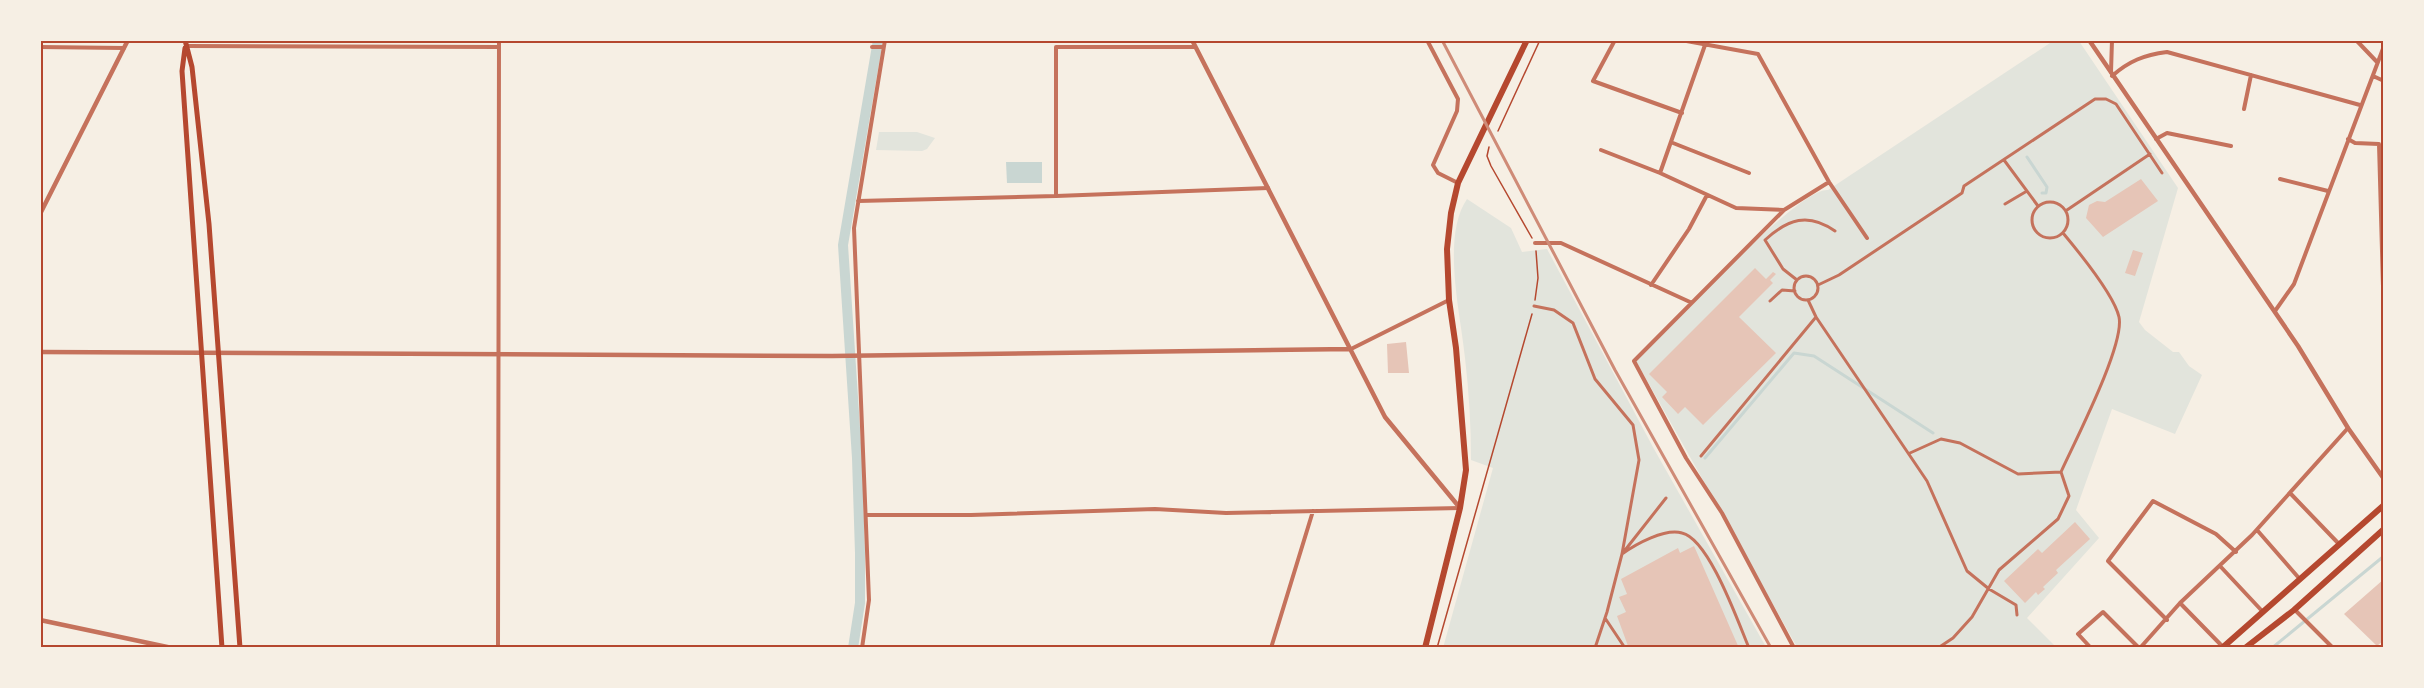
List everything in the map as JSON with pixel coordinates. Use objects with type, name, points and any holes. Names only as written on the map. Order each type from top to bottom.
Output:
[{"type":"main road","points":[[1425,648],[1460,508],[1466,470],[1456,348],[1449,300],[1447,249],[1458,183],[1527,40]]},
{"type":"main road","points":[[185,43],[182,71],[222,648]]},
{"type":"main road","points":[[185,43],[192,67],[209,224],[240,648]]},
{"type":"main road","points":[[2222,647],[2384,505]]},
{"type":"main road","points":[[2248,647],[2294,610],[2384,528]]},
{"type":"street","points":[[40,214],[128,40]]},
{"type":"street","points":[[498,648],[499,40]]},
{"type":"street","points":[[862,648],[869,600],[854,260],[858,201],[882,46],[885,40]]},
{"type":"street","points":[[1192,40],[1385,417],[1460,508]]},
{"type":"street","points":[[1427,40],[1458,99],[1457,111],[1433,165],[1438,173],[1458,183]]},
{"type":"street","points":[[1615,40],[1593,81],[1682,113]]},
{"type":"street","points":[[1681,40],[1758,54],[1828,182],[1867,238]]},
{"type":"street","points":[[2088,40],[2275,311],[2348,428],[2384,479]]},
{"type":"street","points":[[2111,76],[2112,40]]},
{"type":"street","points":[[2356,40],[2377,62]]},
{"type":"street","points":[[185,43],[499,47]]},
{"type":"street","points":[[1660,173],[1705,45]]},
{"type":"street","points":[[872,47],[882,46]]},
{"type":"street","points":[[40,47],[124,48]]},
{"type":"street","points":[[1056,196],[1056,47],[1195,47]]},
{"type":"street","points":[[2275,311],[2294,284],[2383,47]]},
{"type":"street","points":[[2111,76],[2126,64],[2145,55],[2167,52],[2360,105]]},
{"type":"street","points":[[2244,108],[2251,75]]},
{"type":"street","points":[[2373,76],[2384,81]]},
{"type":"street","points":[[1818,285],[1839,275],[1962,193],[1964,186],[2100,98],[2116,104],[2162,173]]},
{"type":"street","points":[[2156,139],[2167,133],[2230,146]]},
{"type":"street","points":[[2348,139],[2355,143],[2379,144],[2384,322]]},
{"type":"street","points":[[1672,143],[1749,173]]},
{"type":"street","points":[[1601,150],[1660,173],[1736,208],[1784,210]]},
{"type":"street","points":[[2066,210],[2150,154]]},
{"type":"street","points":[[2004,160],[2038,207]]},
{"type":"street","points":[[2280,179],[2328,191]]},
{"type":"street","points":[[1794,648],[1722,513],[1686,458],[1634,361],[1690,302],[1784,210],[1828,182]]},
{"type":"street","points":[[858,201],[1268,188]]},
{"type":"street","points":[[2005,204],[2027,191]]},
{"type":"street","points":[[1651,285],[1689,229],[1707,195]]},
{"type":"street","points":[[2055,202],[2066,210],[2069,221],[2063,233],[2048,238],[2038,233],[2032,218],[2038,207],[2043,203],[2055,202]]},
{"type":"street","points":[[1797,280],[1783,269],[1766,240],[1781,226],[1798,219],[1813,220],[1835,231]]},
{"type":"street","points":[[1938,648],[1953,638],[1972,617],[1999,570],[2058,519],[2069,496],[2061,472],[2110,361],[2120,322],[2115,308],[2083,258],[2063,233]]},
{"type":"street","points":[[1535,243],[1561,243],[1690,302]]},
{"type":"street","points":[[1797,280],[1809,276],[1818,285]]},
{"type":"street","points":[[1797,280],[1795,291],[1799,297],[1808,300],[1816,317],[1927,481],[1967,571],[1989,589],[2016,604],[2017,615]]},
{"type":"street","points":[[1808,300],[1816,295],[1818,285]]},
{"type":"street","points":[[1770,301],[1782,290],[1795,291]]},
{"type":"street","points":[[40,352],[220,351],[857,356],[1351,349],[1449,300]]},
{"type":"street","points":[[1534,306],[1554,310],[1569,319],[1595,379],[1633,424],[1639,459],[1622,554],[1595,648]]},
{"type":"street","points":[[1701,456],[1816,317]]},
{"type":"street","points":[[2091,648],[2078,634],[2103,612],[2140,648],[2180,603],[2257,530],[2348,428]]},
{"type":"street","points":[[1910,453],[1941,439],[1960,443],[2018,474],[2061,472]]},
{"type":"street","points":[[2290,493],[2339,544]]},
{"type":"street","points":[[1622,554],[1666,498]]},
{"type":"street","points":[[2167,620],[2108,561],[2153,501],[2216,534],[2236,552]]},
{"type":"street","points":[[867,515],[971,515],[1155,509],[1226,513],[1460,508]]},
{"type":"street","points":[[1271,648],[1313,511]]},
{"type":"street","points":[[2257,530],[2298,578]]},
{"type":"street","points":[[1622,554],[1667,533],[1683,533],[1690,536],[1705,552],[1749,648]]},
{"type":"street","points":[[2220,566],[2264,612]]},
{"type":"street","points":[[2180,603],[2222,647]]},
{"type":"street","points":[[2294,610],[2333,648]]},
{"type":"street","points":[[1605,618],[1625,648]]},
{"type":"street","points":[[40,620],[172,648]]},
{"type":"path","points":[[1498,131],[1540,40]]},
{"type":"path","points":[[1437,648],[1534,306],[1538,278],[1535,243],[1491,166],[1487,156],[1489,147]]},
{"type":"shaded area","points":[[2053,41],[2079,41],[2178,188],[2139,322],[2145,330],[2173,352],[2179,352],[2189,366],[2202,375],[2175,434],[2112,409],[2076,510],[2099,538],[2027,618],[2056,647],[1797,647],[1636,361],[1731,264],[1789,212],[1812,195],[1828,190]]},
{"type":"shaded area","points":[[879,132],[917,132],[935,138],[927,149],[922,151],[876,150]]},
{"type":"shaded area","points":[[1006,162],[1042,162],[1042,183],[1007,183]]},
{"type":"shaded area","points":[[1467,199],[1511,228],[1522,252],[1547,249],[1654,449],[1766,647],[1443,648],[1493,468],[1471,460],[1468,384],[1454,255],[1459,215]]},
{"type":"building","points":[[2141,179],[2158,201],[2103,237],[2086,218],[2089,205],[2097,201],[2105,202]]},
{"type":"building","points":[[2133,250],[2143,253],[2135,276],[2125,273]]},
{"type":"building","points":[[1755,268],[1766,279],[1773,272],[1776,274],[1770,280],[1773,283],[1739,317],[1776,353],[1703,425],[1685,407],[1678,414],[1662,397],[1667,392],[1649,374]]},
{"type":"building","points":[[1406,342],[1409,373],[1388,373],[1387,344]]},
{"type":"building","points":[[2075,522],[2090,539],[2056,570],[2058,573],[2043,587],[2045,589],[2038,595],[2036,592],[2025,603],[2004,581],[2038,549],[2042,553]]},
{"type":"building","points":[[1694,546],[1739,648],[1628,646],[1617,616],[1626,612],[1619,597],[1627,594],[1621,579],[1678,548],[1680,553]]},
{"type":"building","points":[[2384,579],[2384,640],[2377,646],[2344,614]]},
{"type":"waterway","points":[[853,648],[860,603],[860,553],[857,458],[843,245],[878,40]]},
{"type":"waterway","points":[[2027,157],[2047,187],[2046,193],[2042,193]]},
{"type":"waterway","points":[[1705,458],[1794,353],[1814,356],[1933,433]]},
{"type":"waterway","points":[[2272,648],[2384,556]]},
{"type":"railway","points":[[1442,40],[1615,370],[1771,648]]}]
